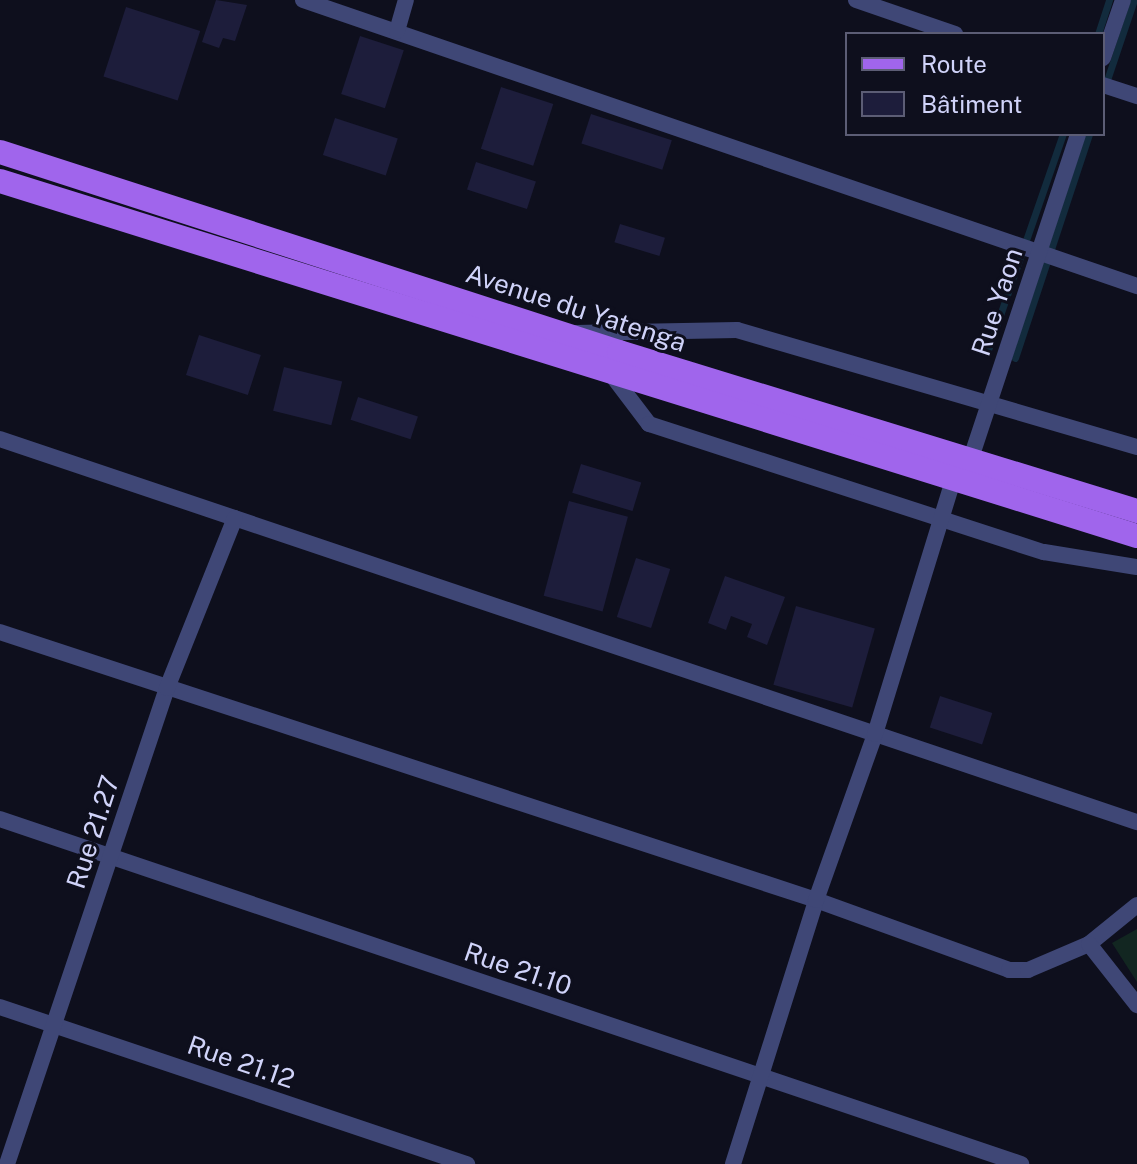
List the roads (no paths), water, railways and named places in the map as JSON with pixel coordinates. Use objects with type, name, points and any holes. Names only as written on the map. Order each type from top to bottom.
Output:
[{"type":"main road","name":"Avenue du Yatenga","points":[[0,152],[560,333],[1137,511]]},
{"type":"main road","name":"Avenue du Yatenga","points":[[0,181],[1137,536]]},
{"type":"street","points":[[303,0],[1137,286]]},
{"type":"street","points":[[397,31],[406,0]]},
{"type":"street","points":[[856,0],[949,32]]},
{"type":"street","points":[[1105,52],[1123,0]]},
{"type":"street","points":[[1105,86],[1137,96]]},
{"type":"street","name":"Rue Yaon","points":[[953,480],[970,461],[1077,136]]},
{"type":"street","points":[[560,333],[737,330],[988,407],[1137,447]]},
{"type":"street","points":[[611,374],[649,424],[940,522],[1044,552],[1137,567]]},
{"type":"street","points":[[0,439],[1137,822]]},
{"type":"street","points":[[733,1164],[764,1077],[816,900],[875,734],[953,480]]},
{"type":"street","name":"Rue 21.27","points":[[7,1164],[167,688],[235,518]]},
{"type":"street","points":[[0,632],[816,900],[1009,970],[1028,970],[1089,944],[1137,905]]},
{"type":"street","name":"Rue 21.10","points":[[0,819],[1021,1164]]},
{"type":"street","points":[[1089,944],[1137,1005]]},
{"type":"street","name":"Rue 21.12","points":[[0,1007],[467,1164]]},
{"type":"waterway","points":[[1099,32],[1109,0]]},
{"type":"waterway","points":[[1105,86],[1134,0]]},
{"type":"waterway","points":[[988,350],[1062,136]]},
{"type":"waterway","points":[[1015,358],[1088,136]]}]
